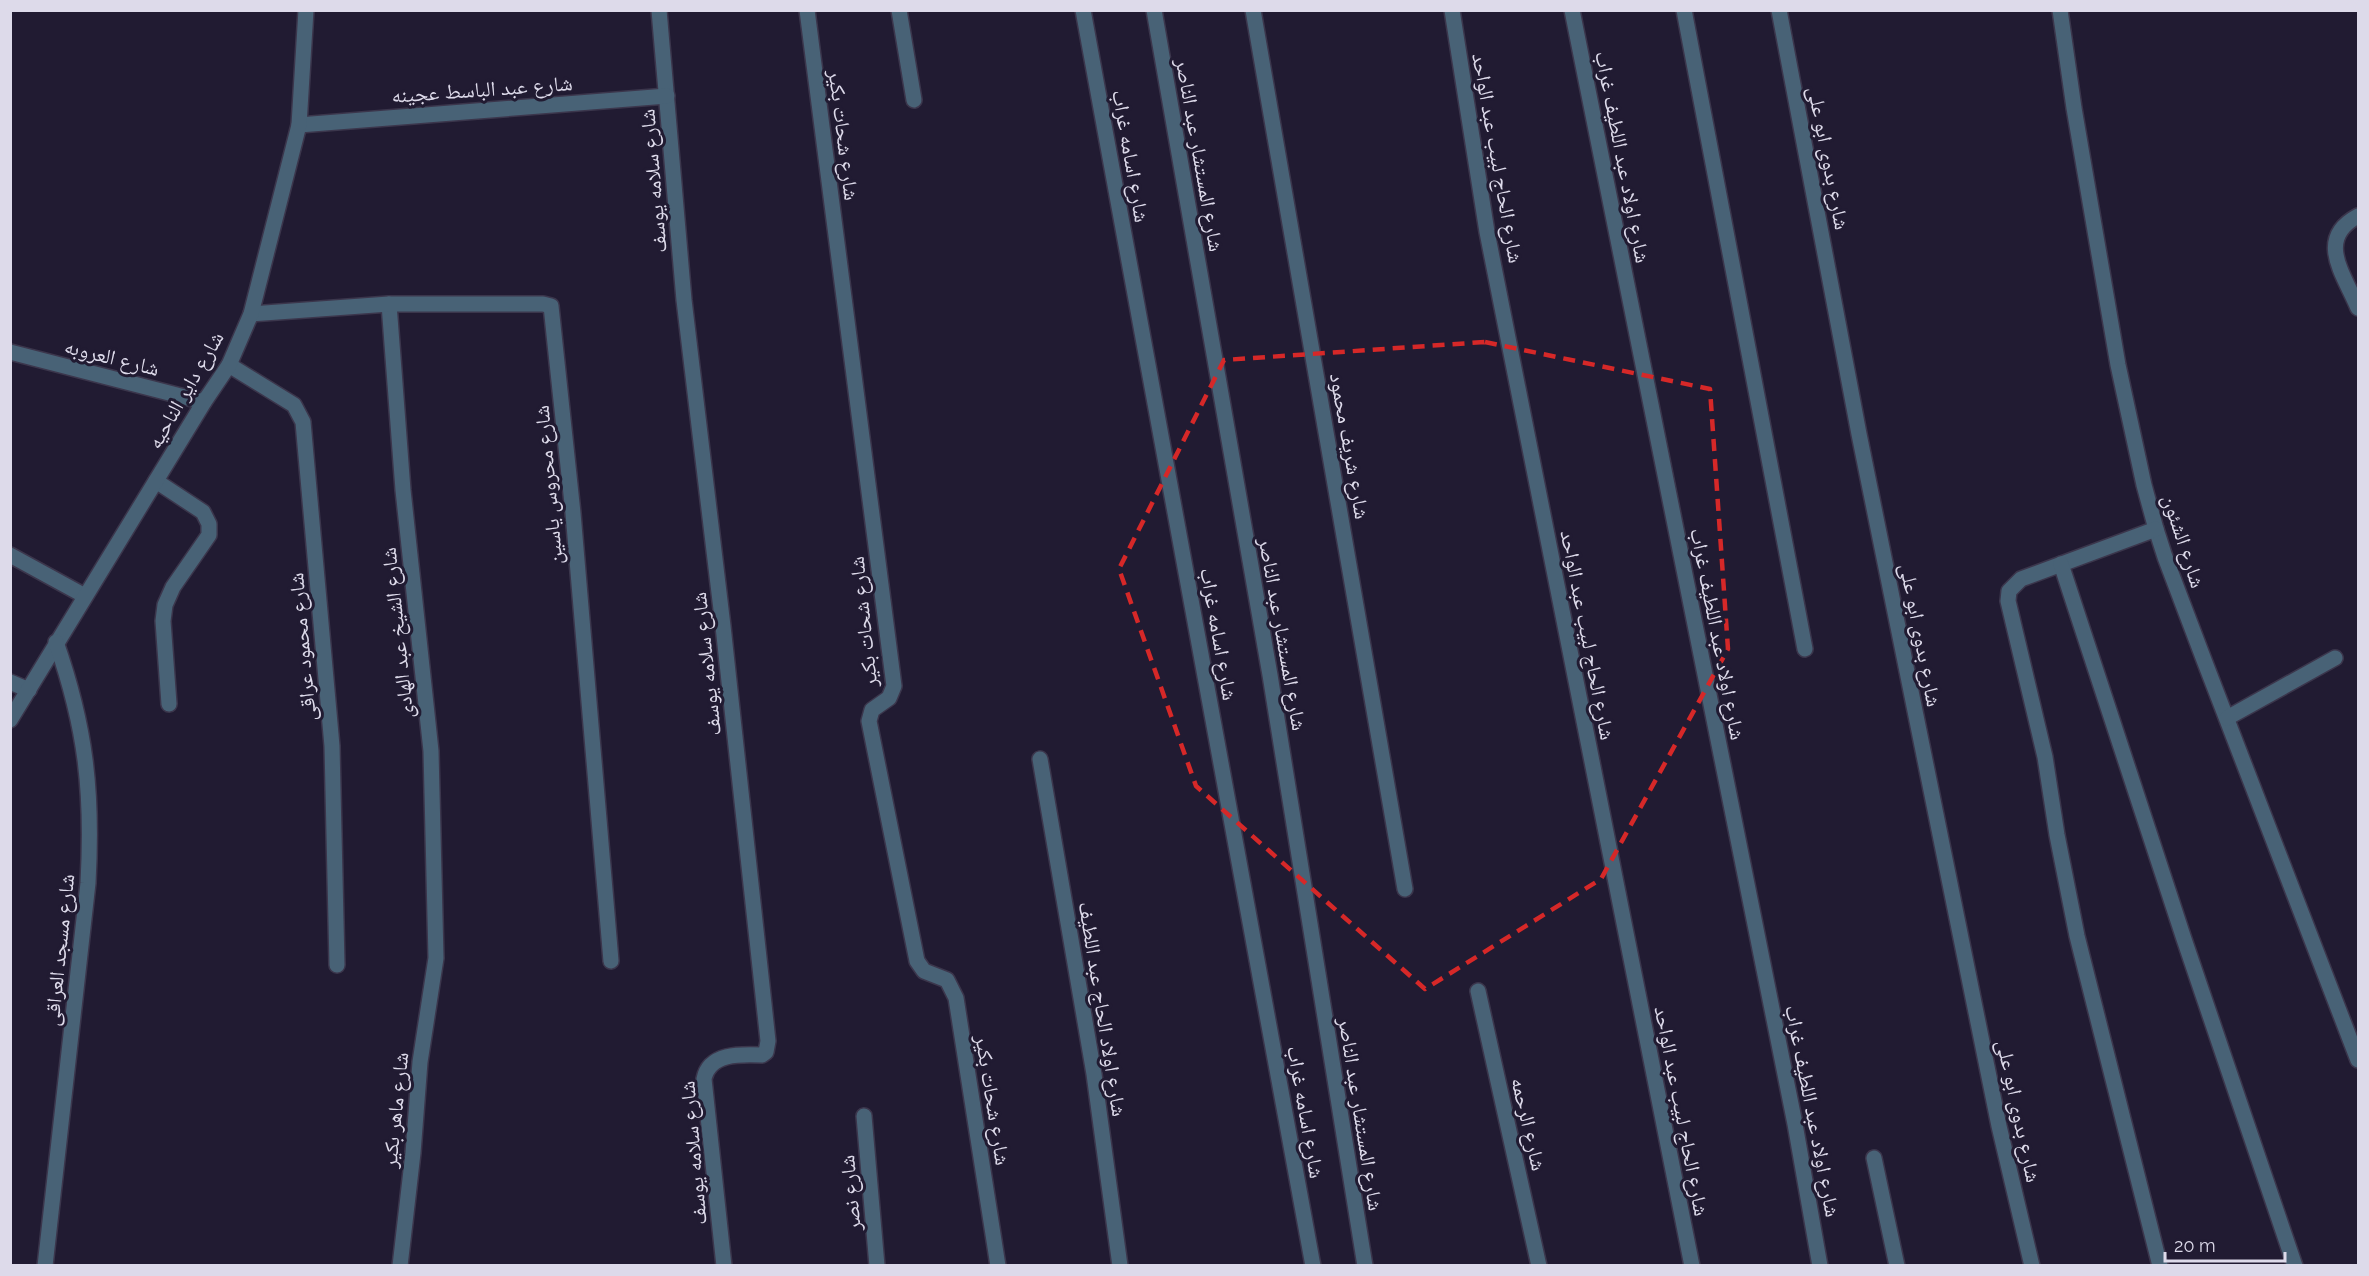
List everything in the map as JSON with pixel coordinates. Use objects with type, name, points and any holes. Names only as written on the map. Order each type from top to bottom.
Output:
[{"type":"street","name":"شارع داير الناحيه","points":[[10,720],[204,402],[229,365],[251,314],[300,125],[306,10]]},
{"type":"street","name":"شارع سلامه يوسف","points":[[659,10],[684,300],[768,1041],[766,1052],[762,1055],[720,1058],[710,1064],[704,1079],[724,1266]]},
{"type":"street","name":"شارع شحات بكير","points":[[807,10],[894,686],[889,698],[872,710],[869,722],[916,961],[924,971],[947,981],[956,998],[998,1266]]},
{"type":"street","points":[[899,10],[914,100]]},
{"type":"street","name":"شارع اسامه غراب","points":[[1083,10],[1313,1266]]},
{"type":"street","name":"شارع المستشار عبد الناصر","points":[[1154,10],[1270,675],[1365,1266]]},
{"type":"street","name":"شارع شريف محمود","points":[[1253,10],[1405,889]]},
{"type":"street","name":"شارع الحاج لبيب عبد الواحد","points":[[1452,10],[1487,232],[1692,1266]]},
{"type":"street","name":"شارع اولاد عبد اللطيف غراب","points":[[1572,10],[1790,1100],[1820,1266]]},
{"type":"street","points":[[1684,10],[1805,649]]},
{"type":"street","name":"شارع بدوى ابو على","points":[[1779,10],[1859,434],[1999,1126],[2032,1266]]},
{"type":"street","name":"شارع الشئون","points":[[2060,10],[2118,365],[2156,529],[2358,1060]]},
{"type":"street","name":"شارع عبد الباسط عجينه","points":[[300,125],[667,96]]},
{"type":"street","points":[[2358,216],[2346,222],[2338,231],[2335,242],[2336,256],[2358,308]]},
{"type":"street","name":"شارع محروس ياسين","points":[[251,314],[389,304],[543,304],[551,306],[573,513],[611,961]]},
{"type":"street","name":"شارع الشيخ عبد الهادى","points":[[389,304],[403,490],[431,751],[436,958]]},
{"type":"street","name":"شارع العروبه","points":[[10,352],[204,402]]},
{"type":"street","name":"شارع محمود عراقى","points":[[229,365],[294,405],[303,422],[332,746],[337,965]]},
{"type":"street","points":[[156,481],[203,512],[209,524],[209,536],[173,587],[165,605],[163,621],[169,704]]},
{"type":"street","points":[[2156,529],[2021,579],[2009,591],[2008,601],[2045,757],[2057,835],[2077,936],[2160,1266]]},
{"type":"street","points":[[10,555],[85,596]]},
{"type":"street","points":[[2061,564],[2184,939],[2295,1266]]},
{"type":"street","name":"شارع مسجد العراقى","points":[[45,1266],[87,894],[91,834],[89,785],[83,737],[72,689],[56,642]]},
{"type":"street","points":[[2227,718],[2335,658]]},
{"type":"street","points":[[10,682],[29,690]]},
{"type":"street","name":"شارع اولاد الحاج عبد اللطيف","points":[[1040,759],[1094,1074],[1120,1266]]},
{"type":"street","name":"شارع ماهر بكير","points":[[399,1266],[413,1153],[420,1062],[436,958]]},
{"type":"street","name":"شارع الرحمه","points":[[1478,991],[1539,1266]]},
{"type":"street","name":"شارع نصر","points":[[864,1116],[877,1266]]},
{"type":"street","points":[[1874,1158],[1897,1266]]},
{"type":"highlighted area","points":[[1485,342],[1710,389],[1728,649],[1601,879],[1425,989],[1196,786],[1119,569],[1224,360]]}]
